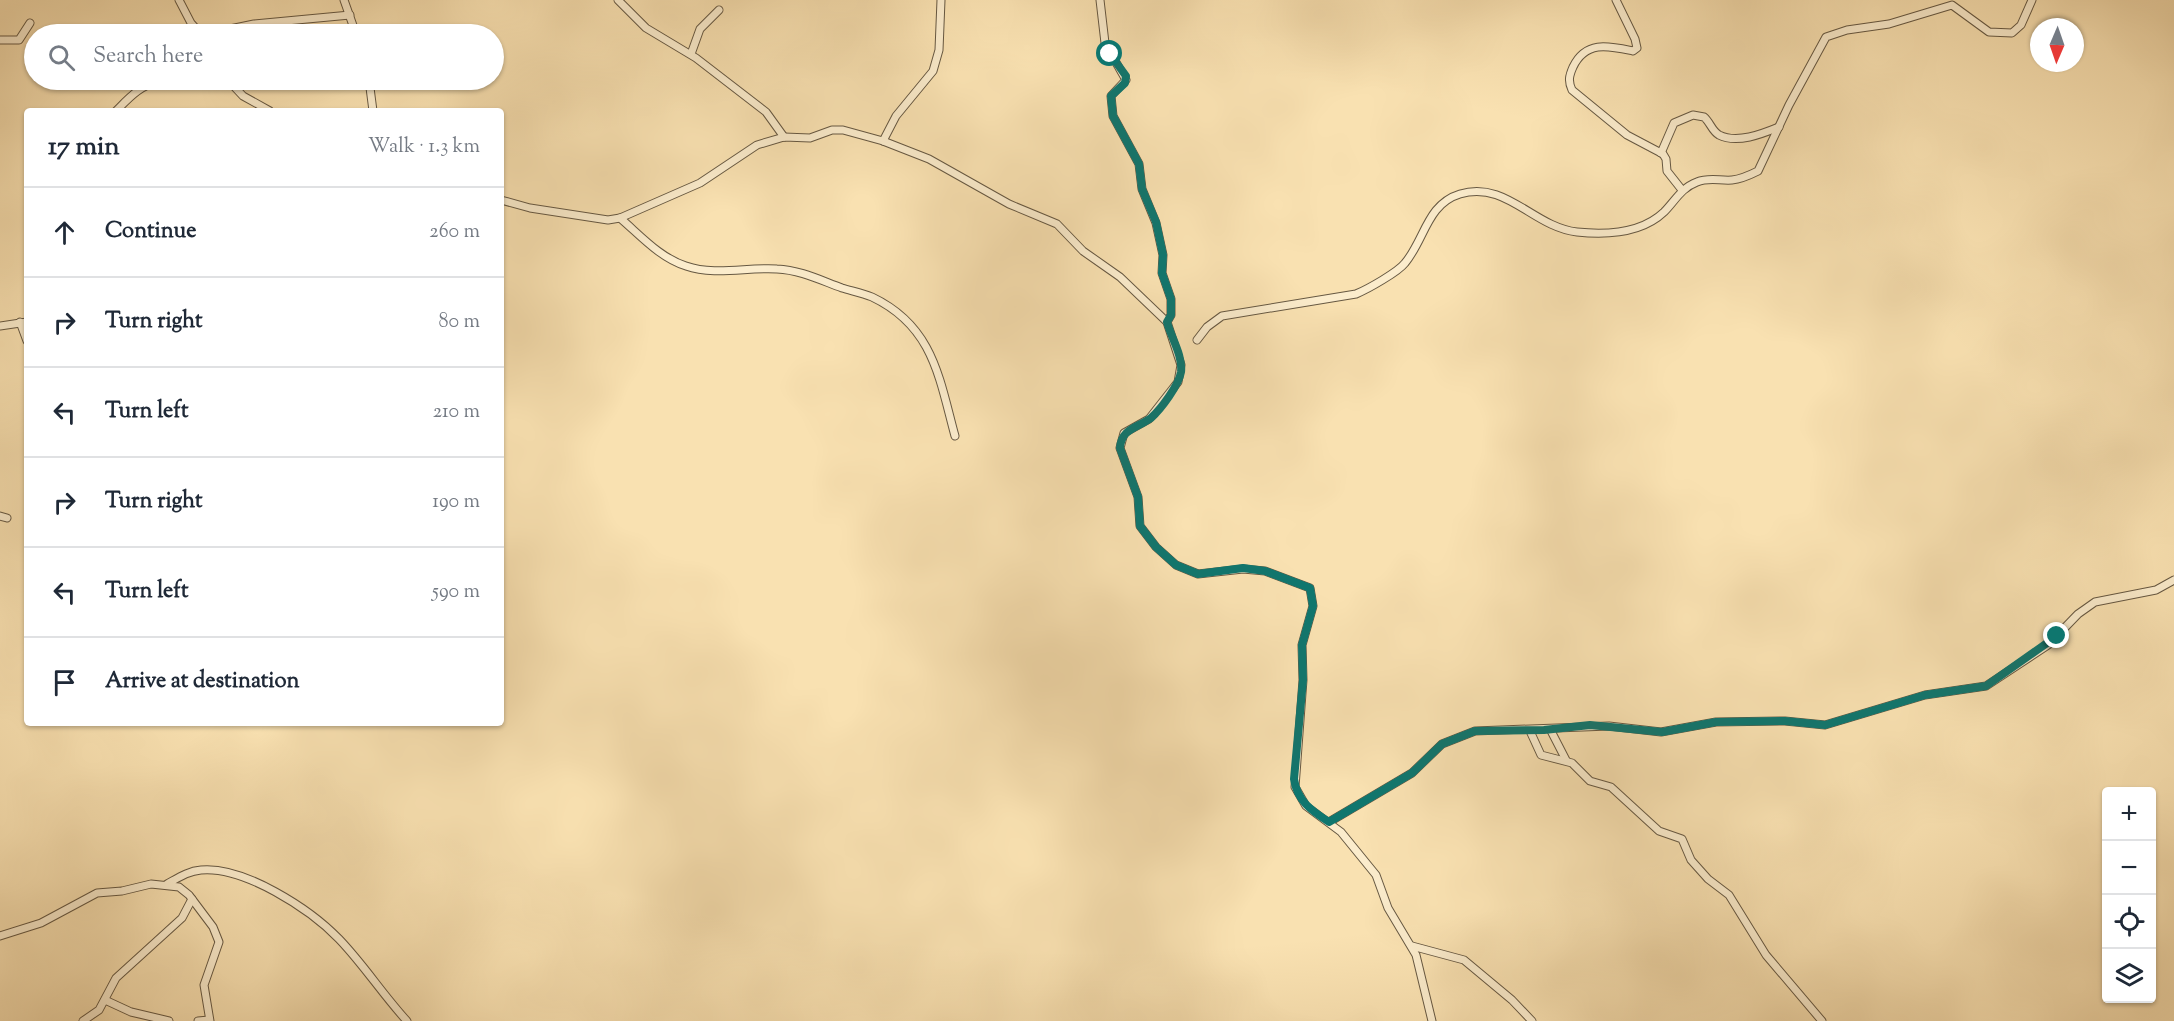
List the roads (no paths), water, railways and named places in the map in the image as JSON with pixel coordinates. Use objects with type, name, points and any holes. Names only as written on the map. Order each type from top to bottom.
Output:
[{"type":"street","points":[[179,0],[192,24]]},
{"type":"street","points":[[344,0],[353,24]]},
{"type":"street","points":[[618,0],[646,28],[691,54],[766,112],[784,137]]},
{"type":"street","points":[[884,141],[896,116],[933,71],[939,50],[940,0]]},
{"type":"street","points":[[1100,0],[1105,43],[1126,80],[1111,96],[1113,116],[1139,164],[1142,189],[1156,222],[1163,255],[1162,273],[1171,299],[1171,315],[1167,322]]},
{"type":"street","points":[[1616,0],[1637,48],[1633,51],[1602,46],[1587,49],[1575,62],[1568,78],[1569,84],[1572,90],[1627,135],[1661,153],[1666,159],[1667,171],[1682,190]]},
{"type":"street","points":[[1197,340],[1207,327],[1222,316],[1365,291],[1380,279],[1398,271],[1417,244],[1431,214],[1458,194],[1478,191],[1499,194],[1547,223],[1563,229],[1600,233],[1616,232],[1644,225],[1661,215],[1682,190],[1698,181],[1718,178],[1732,180],[1758,171],[1789,105],[1826,37],[1847,30],[1889,24],[1948,3],[1989,32],[2012,33],[2021,25],[2032,0]]},
{"type":"street","points":[[691,54],[700,29],[719,10]]},
{"type":"street","points":[[254,24],[350,15]]},
{"type":"street","points":[[0,40],[19,40],[24,35]]},
{"type":"street","points":[[119,108],[140,90]]},
{"type":"street","points":[[237,90],[243,96],[265,108]]},
{"type":"street","points":[[370,90],[373,108]]},
{"type":"street","points":[[1661,153],[1674,123],[1693,115],[1704,117],[1718,135],[1729,138],[1757,135],[1779,127]]},
{"type":"street","points":[[504,201],[530,208],[608,220],[620,218],[700,183],[757,145],[784,137],[810,138],[832,130],[843,130],[884,141],[929,159],[1009,204],[1057,224],[1083,251],[1120,277],[1167,322],[1181,365],[1178,382],[1155,413],[1124,433],[1120,441],[1120,448],[1138,497],[1140,526],[1160,552],[1186,571],[1198,574],[1243,568],[1265,571],[1310,588],[1313,606],[1302,645],[1303,680],[1294,779],[1299,795],[1306,806],[1329,822],[1347,839],[1376,875],[1388,908],[1412,946],[1419,965],[1432,1020],[1440,1021]]},
{"type":"street","points":[[620,218],[660,252],[688,267],[709,270],[777,268],[795,271],[872,297],[891,308],[913,326],[924,341],[940,379],[955,436]]},
{"type":"street","points":[[0,326],[24,322]]},
{"type":"street","points":[[1329,822],[1412,773],[1432,751],[1475,731],[1610,726],[1662,732],[1716,722],[1785,721],[1825,725],[1925,695],[1986,686],[2048,645],[2078,614],[2094,602],[2156,590],[2174,580]]},
{"type":"street","points":[[1550,729],[1566,760]]},
{"type":"street","points":[[1530,730],[1540,755],[1566,760],[1576,766],[1590,781],[1611,787],[1659,831],[1682,839],[1691,860],[1708,879],[1729,895],[1766,955],[1822,1021]]},
{"type":"street","points":[[167,884],[192,871],[216,870],[242,878],[287,899],[340,940],[407,1021]]},
{"type":"street","points":[[0,936],[41,923],[93,894],[122,891],[151,884],[179,887],[192,899],[213,927],[219,942],[218,950],[208,968],[204,985],[209,1021],[198,1021]]},
{"type":"street","points":[[83,1021],[99,1010],[116,978],[182,918],[192,899]]},
{"type":"street","points":[[1412,946],[1464,960],[1512,1000],[1532,1021]]},
{"type":"street","points":[[105,1000],[131,1012],[169,1021]]}]
